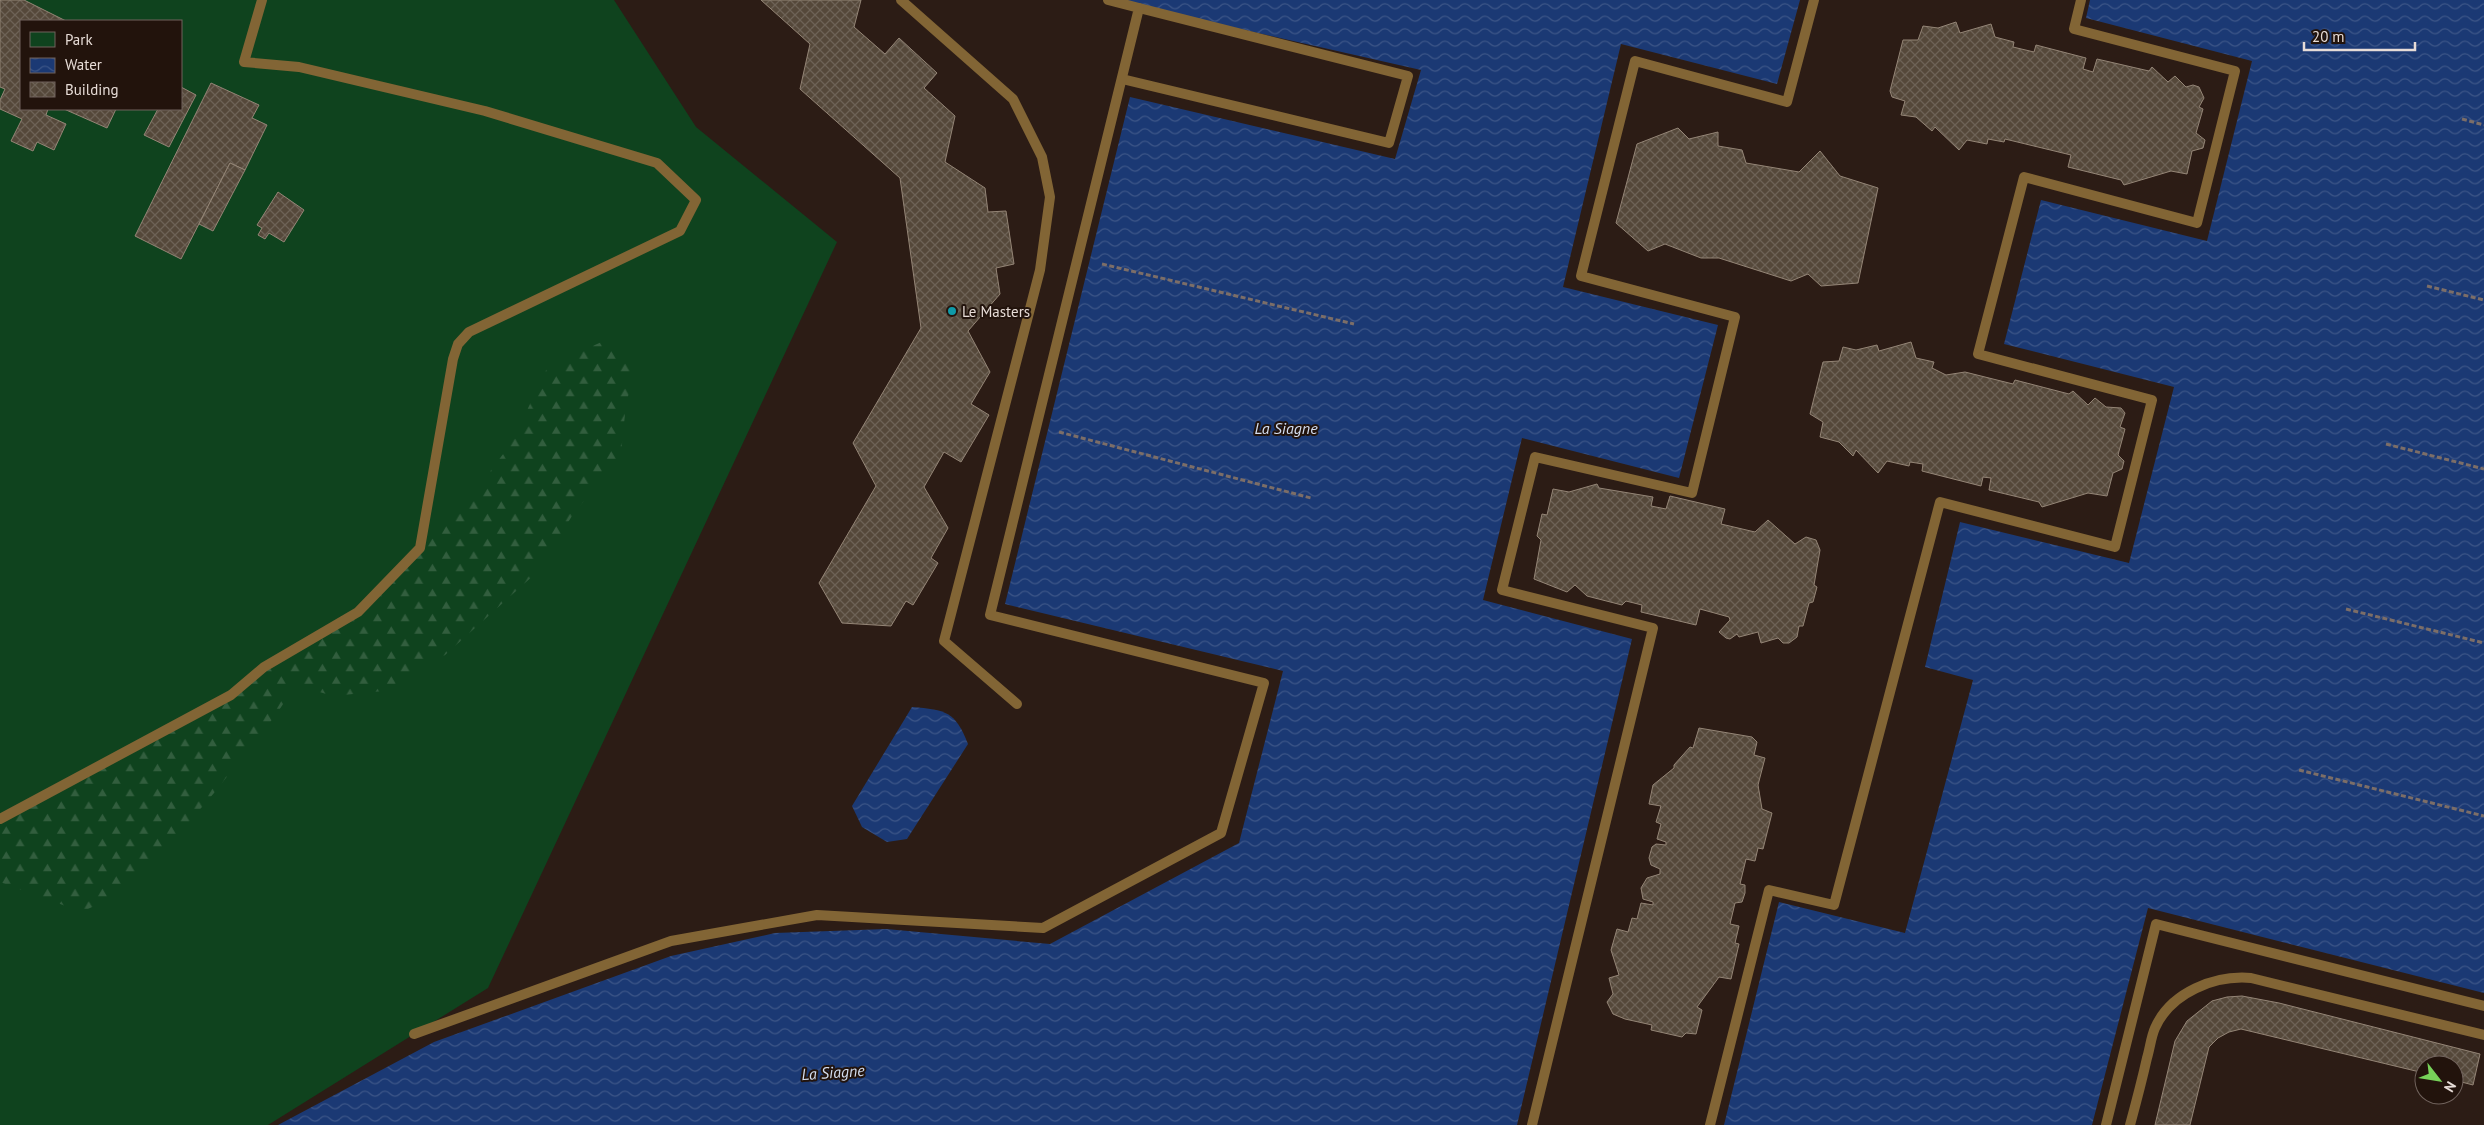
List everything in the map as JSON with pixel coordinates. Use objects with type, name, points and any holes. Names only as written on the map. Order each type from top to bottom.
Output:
[{"type":"lane","points":[[0,819],[231,695],[264,666],[358,612],[420,548],[453,359],[458,344],[469,332],[680,231],[696,200],[657,163],[485,111],[299,67],[244,62],[262,0]]},
{"type":"lane","points":[[901,0],[1013,99],[1042,157],[1050,197],[1040,270],[944,641],[1018,704]]},
{"type":"lane","points":[[1108,0],[1408,76],[1389,143],[1122,78]]},
{"type":"lane","points":[[1532,1125],[1653,628],[1502,590],[1535,457],[1692,493],[1735,317],[1581,276],[1635,61],[1788,102],[1814,0]]},
{"type":"lane","points":[[1710,1125],[1769,890],[1834,905],[1940,502],[2115,547],[2152,400],[1978,354],[2024,177],[2197,223],[2235,71],[2074,29],[2081,0]]},
{"type":"lane","points":[[414,1034],[671,941],[817,915],[1043,928],[1221,833],[1264,683],[990,615],[1139,8]]},
{"type":"lane","points":[[2106,1125],[2156,924],[2484,1006]]},
{"type":"lane","points":[[2130,1125],[2155,1028],[2167,1011],[2182,996],[2208,981],[2233,976],[2251,978],[2484,1034]]},
{"type":"path","points":[[2462,119],[2484,125]]},
{"type":"path","points":[[1101,264],[1354,324]]},
{"type":"path","points":[[2427,286],[2484,300]]},
{"type":"path","points":[[1058,432],[1311,498]]},
{"type":"path","points":[[2386,444],[2484,469]]},
{"type":"path","points":[[2346,609],[2484,643]]},
{"type":"path","points":[[2299,770],[2484,816]]},
{"type":"green space","points":[[0,0],[614,0],[696,127],[837,242],[488,988],[268,1125],[0,1125]]},
{"type":"green space","points":[[606,340],[637,363],[626,404],[621,454],[572,516],[535,574],[445,655],[383,691],[333,696],[296,685],[275,716],[214,793],[134,886],[82,912],[0,882],[0,819],[231,695],[264,667],[358,612],[420,548],[460,512],[512,442],[548,366]]},
{"type":"water","name":"La Siagne","points":[[1113,0],[1800,0],[1777,84],[1621,44],[1563,287],[1718,325],[1679,478],[1522,438],[1483,600],[1632,639],[1517,1125],[278,1125],[434,1042],[671,956],[775,933],[886,929],[1050,944],[1239,843],[1283,671],[1005,604],[1130,97],[1395,159],[1421,70]]},
{"type":"water","points":[[2090,0],[2484,0],[2484,993],[2148,908],[2092,1125],[1724,1125],[1779,902],[1905,933],[1973,680],[1925,667],[1960,522],[2129,563],[2174,387],[2004,344],[2041,200],[2207,241],[2252,61],[2086,18]]},
{"type":"water","points":[[912,707],[933,709],[948,714],[959,725],[968,744],[907,839],[887,842],[862,827],[852,806]]},
{"type":"building","points":[[0,0],[24,0],[64,20],[20,20],[20,110],[48,110],[46,115],[66,124],[54,150],[37,142],[33,151],[11,141],[22,119],[0,109],[0,100],[5,89],[0,87]]},
{"type":"building","name":"Le Masters","points":[[761,0],[861,0],[854,27],[885,54],[899,38],[937,73],[924,88],[955,116],[945,162],[985,188],[988,212],[1006,211],[1014,264],[996,268],[1000,294],[968,331],[990,372],[971,404],[989,415],[961,462],[944,452],[924,487],[948,528],[931,558],[938,563],[913,605],[906,601],[891,626],[842,623],[819,583],[876,486],[853,443],[921,328],[900,178],[800,89],[810,44]]},
{"type":"building","points":[[1956,22],[1960,33],[1991,24],[1995,37],[2014,42],[2013,47],[2034,52],[2036,45],[2086,58],[2083,69],[2093,72],[2097,59],[2149,71],[2152,67],[2168,82],[2175,76],[2186,87],[2193,85],[2199,87],[2204,98],[2199,107],[2203,109],[2196,133],[2205,140],[2203,148],[2192,151],[2187,174],[2171,171],[2124,185],[2121,180],[2068,167],[2071,155],[2005,139],[2004,142],[1988,139],[1987,144],[1967,140],[1959,150],[1935,127],[1932,131],[1916,117],[1901,115],[1905,101],[1892,97],[1890,91],[1903,40],[1918,40],[1923,26],[1938,28]]},
{"type":"building","points":[[211,83],[259,105],[252,118],[267,125],[245,170],[230,163],[181,259],[135,236]]},
{"type":"building","points":[[182,88],[196,95],[169,147],[144,135],[157,110],[182,110]]},
{"type":"building","points":[[66,110],[116,110],[107,128]]},
{"type":"building","points":[[1678,128],[1689,139],[1718,132],[1718,146],[1742,150],[1746,163],[1799,172],[1820,151],[1840,176],[1878,188],[1858,283],[1821,286],[1808,274],[1791,281],[1719,258],[1701,258],[1665,244],[1648,251],[1616,223],[1637,144]]},
{"type":"building","points":[[230,163],[245,170],[213,231],[199,224]]},
{"type":"building","points":[[278,192],[304,210],[284,242],[269,233],[265,239],[258,235],[262,228],[257,225]]},
{"type":"building","points":[[1911,342],[1916,358],[1934,362],[1932,368],[1946,375],[1965,372],[2013,384],[2015,380],[2069,394],[2073,391],[2088,405],[2095,398],[2106,407],[2121,408],[2125,413],[2120,427],[2125,429],[2118,455],[2124,461],[2122,469],[2113,473],[2107,496],[2088,493],[2042,507],[2039,502],[1989,490],[1991,478],[1983,477],[1981,486],[1922,471],[1923,464],[1910,462],[1909,466],[1887,461],[1878,473],[1856,450],[1853,456],[1839,442],[1820,437],[1823,422],[1810,414],[1823,362],[1839,361],[1843,347],[1856,350],[1877,345],[1879,351]]},
{"type":"building","points":[[1597,484],[1599,488],[1653,497],[1651,506],[1666,509],[1670,496],[1725,509],[1721,524],[1755,532],[1768,520],[1795,544],[1806,537],[1816,540],[1820,550],[1814,585],[1817,587],[1813,602],[1809,603],[1803,626],[1799,626],[1797,637],[1789,643],[1783,643],[1778,638],[1761,643],[1758,632],[1739,637],[1737,634],[1730,639],[1719,632],[1730,620],[1729,617],[1700,609],[1696,625],[1641,612],[1642,605],[1626,601],[1622,605],[1587,596],[1575,585],[1567,592],[1534,579],[1541,540],[1537,536],[1542,514],[1547,515],[1553,489],[1569,492]]},
{"type":"building","points":[[1699,728],[1752,737],[1757,742],[1754,755],[1765,758],[1758,785],[1762,809],[1772,813],[1763,849],[1758,848],[1755,861],[1746,859],[1740,884],[1745,885],[1745,893],[1742,902],[1735,903],[1730,924],[1739,926],[1735,943],[1739,944],[1731,979],[1719,977],[1697,1007],[1702,1010],[1696,1034],[1686,1033],[1682,1037],[1651,1030],[1652,1025],[1625,1019],[1613,1014],[1607,1002],[1613,994],[1609,978],[1619,975],[1611,950],[1617,929],[1628,932],[1632,918],[1637,919],[1641,903],[1653,905],[1653,902],[1643,899],[1641,888],[1647,878],[1660,874],[1660,869],[1651,865],[1649,858],[1652,847],[1656,844],[1666,845],[1666,842],[1657,839],[1661,824],[1656,822],[1661,806],[1649,804],[1653,785],[1674,768],[1674,765],[1690,747],[1693,748]]},
{"type":"building","points":[[2242,996],[2279,1003],[2480,1054],[2473,1085],[2464,1083],[2464,1055],[2414,1055],[2414,1071],[2241,1029],[2229,1032],[2218,1038],[2209,1047],[2190,1125],[2155,1125],[2175,1041],[2187,1021],[2212,1001]]},
{"type":"place","name":"Le Masters","points":[[952,311]]}]
